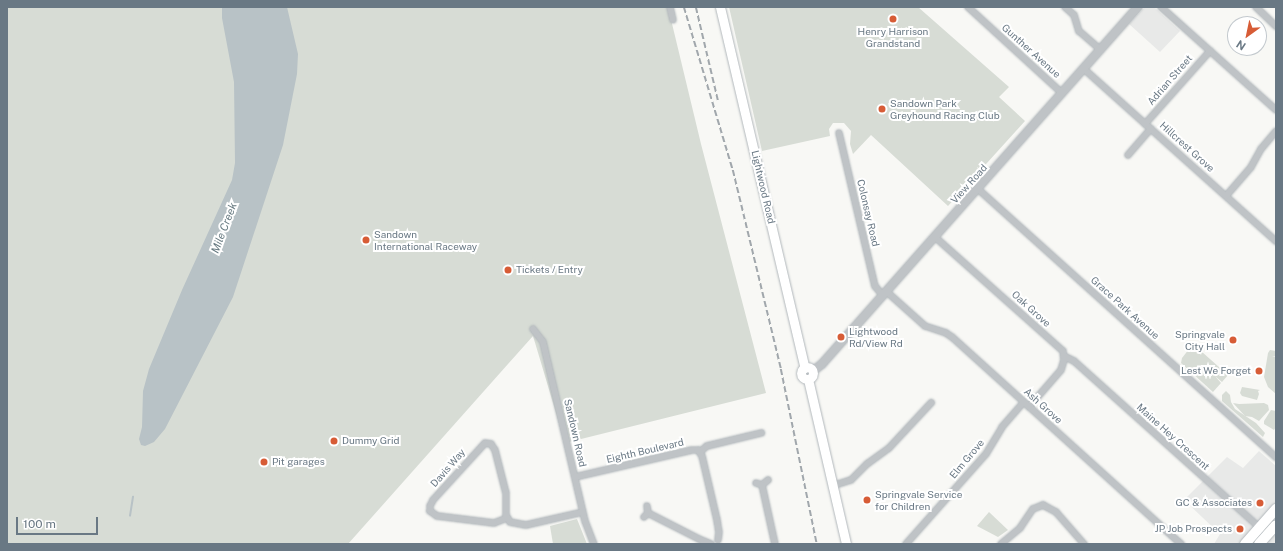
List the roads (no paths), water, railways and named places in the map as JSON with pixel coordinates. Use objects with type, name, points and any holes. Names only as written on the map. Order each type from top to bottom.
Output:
[{"type":"highway","points":[[1259,544],[1263,531],[1276,509]]},
{"type":"highway","points":[[1245,544],[1263,531],[1276,525]]},
{"type":"main road","name":"Lightwood Road","points":[[720,7],[809,369],[802,375],[808,379],[832,486]]},
{"type":"main road","points":[[832,486],[846,544]]},
{"type":"street","points":[[670,7],[673,20]]},
{"type":"street","name":"Gunther Avenue","points":[[968,7],[1062,93]]},
{"type":"street","points":[[1065,7],[1074,15],[1080,31],[1101,50]]},
{"type":"street","name":"View Road","points":[[809,369],[822,364],[1138,7]]},
{"type":"street","points":[[1161,7],[1276,110]]},
{"type":"street","points":[[1256,7],[1276,26]]},
{"type":"street","name":"Adrian Street","points":[[1146,124],[1210,51]]},
{"type":"street","name":"Hillcrest Grove","points":[[1084,69],[1276,241]]},
{"type":"street","points":[[1128,155],[1151,129]]},
{"type":"street","points":[[1226,196],[1251,167],[1261,149],[1276,131]]},
{"type":"street","name":"Colonsay Road","points":[[839,133],[876,286],[885,294]]},
{"type":"street","name":"Grace Park Avenue","points":[[978,189],[1276,457]]},
{"type":"street","name":"Oak Grove","points":[[935,237],[1061,349],[1064,356]]},
{"type":"street","name":"Ash Grove","points":[[885,294],[925,326],[949,335],[1181,544]]},
{"type":"street","name":"Sandown Road","points":[[533,329],[543,342],[588,532],[594,544]]},
{"type":"street","points":[[1026,404],[1060,372],[1063,366],[1064,356]]},
{"type":"street","name":"Maine Hey Crescent","points":[[1064,356],[1074,361],[1263,531]]},
{"type":"street","points":[[832,486],[851,480],[867,464],[889,448],[931,403]]},
{"type":"street","name":"Elm Grove","points":[[906,544],[986,454],[1002,427],[1026,404]]},
{"type":"street","points":[[646,512],[698,539],[712,544],[713,541],[719,542],[719,528],[700,452],[709,446],[761,433]]},
{"type":"street","name":"Davis Way","points":[[485,443],[491,444],[495,450],[506,493],[507,518],[494,523],[437,516],[430,511],[432,500],[485,443]]},
{"type":"street","name":"Eighth Boulevard","points":[[575,477],[692,450],[700,452]]},
{"type":"street","points":[[768,480],[759,484],[775,543],[768,544]]},
{"type":"street","points":[[1001,544],[1020,528],[1033,508],[1043,505],[1056,512],[1084,544]]},
{"type":"street","points":[[507,518],[512,523],[526,525],[583,512]]},
{"type":"water","points":[[222,7],[287,7],[298,54],[297,74],[283,145],[233,297],[165,429],[154,442],[145,446],[141,445],[139,439],[142,427],[143,391],[149,369],[182,290],[232,180],[235,163],[234,82],[222,18]]},
{"type":"waterway","name":"Mile Creek","points":[[130,516],[133,497]]},
{"type":"railway","points":[[684,7],[733,170],[781,369],[817,544]]},
{"type":"railway","points":[[696,7],[718,100]]},
{"type":"place","name":"Henry Harrison Grandstand","points":[[893,19]]},
{"type":"place","name":"Sandown Park Greyhound Racing Club","points":[[882,109]]},
{"type":"place","name":"Sandown International Raceway","points":[[366,240]]},
{"type":"place","name":"Tickets / Entry","points":[[508,270]]},
{"type":"place","name":"Lightwood Rd/View Rd","points":[[841,337]]},
{"type":"place","name":"Springvale City Hall","points":[[1233,340]]},
{"type":"place","name":"Lest We Forget","points":[[1259,371]]},
{"type":"place","name":"Dummy Grid","points":[[334,441]]},
{"type":"place","name":"Pit garages","points":[[264,462]]},
{"type":"place","name":"Springvale Service for Children","points":[[867,500]]},
{"type":"place","name":"GC & Associates","points":[[1260,503]]},
{"type":"place","name":"JP Job Prospects","points":[[1240,529]]}]
